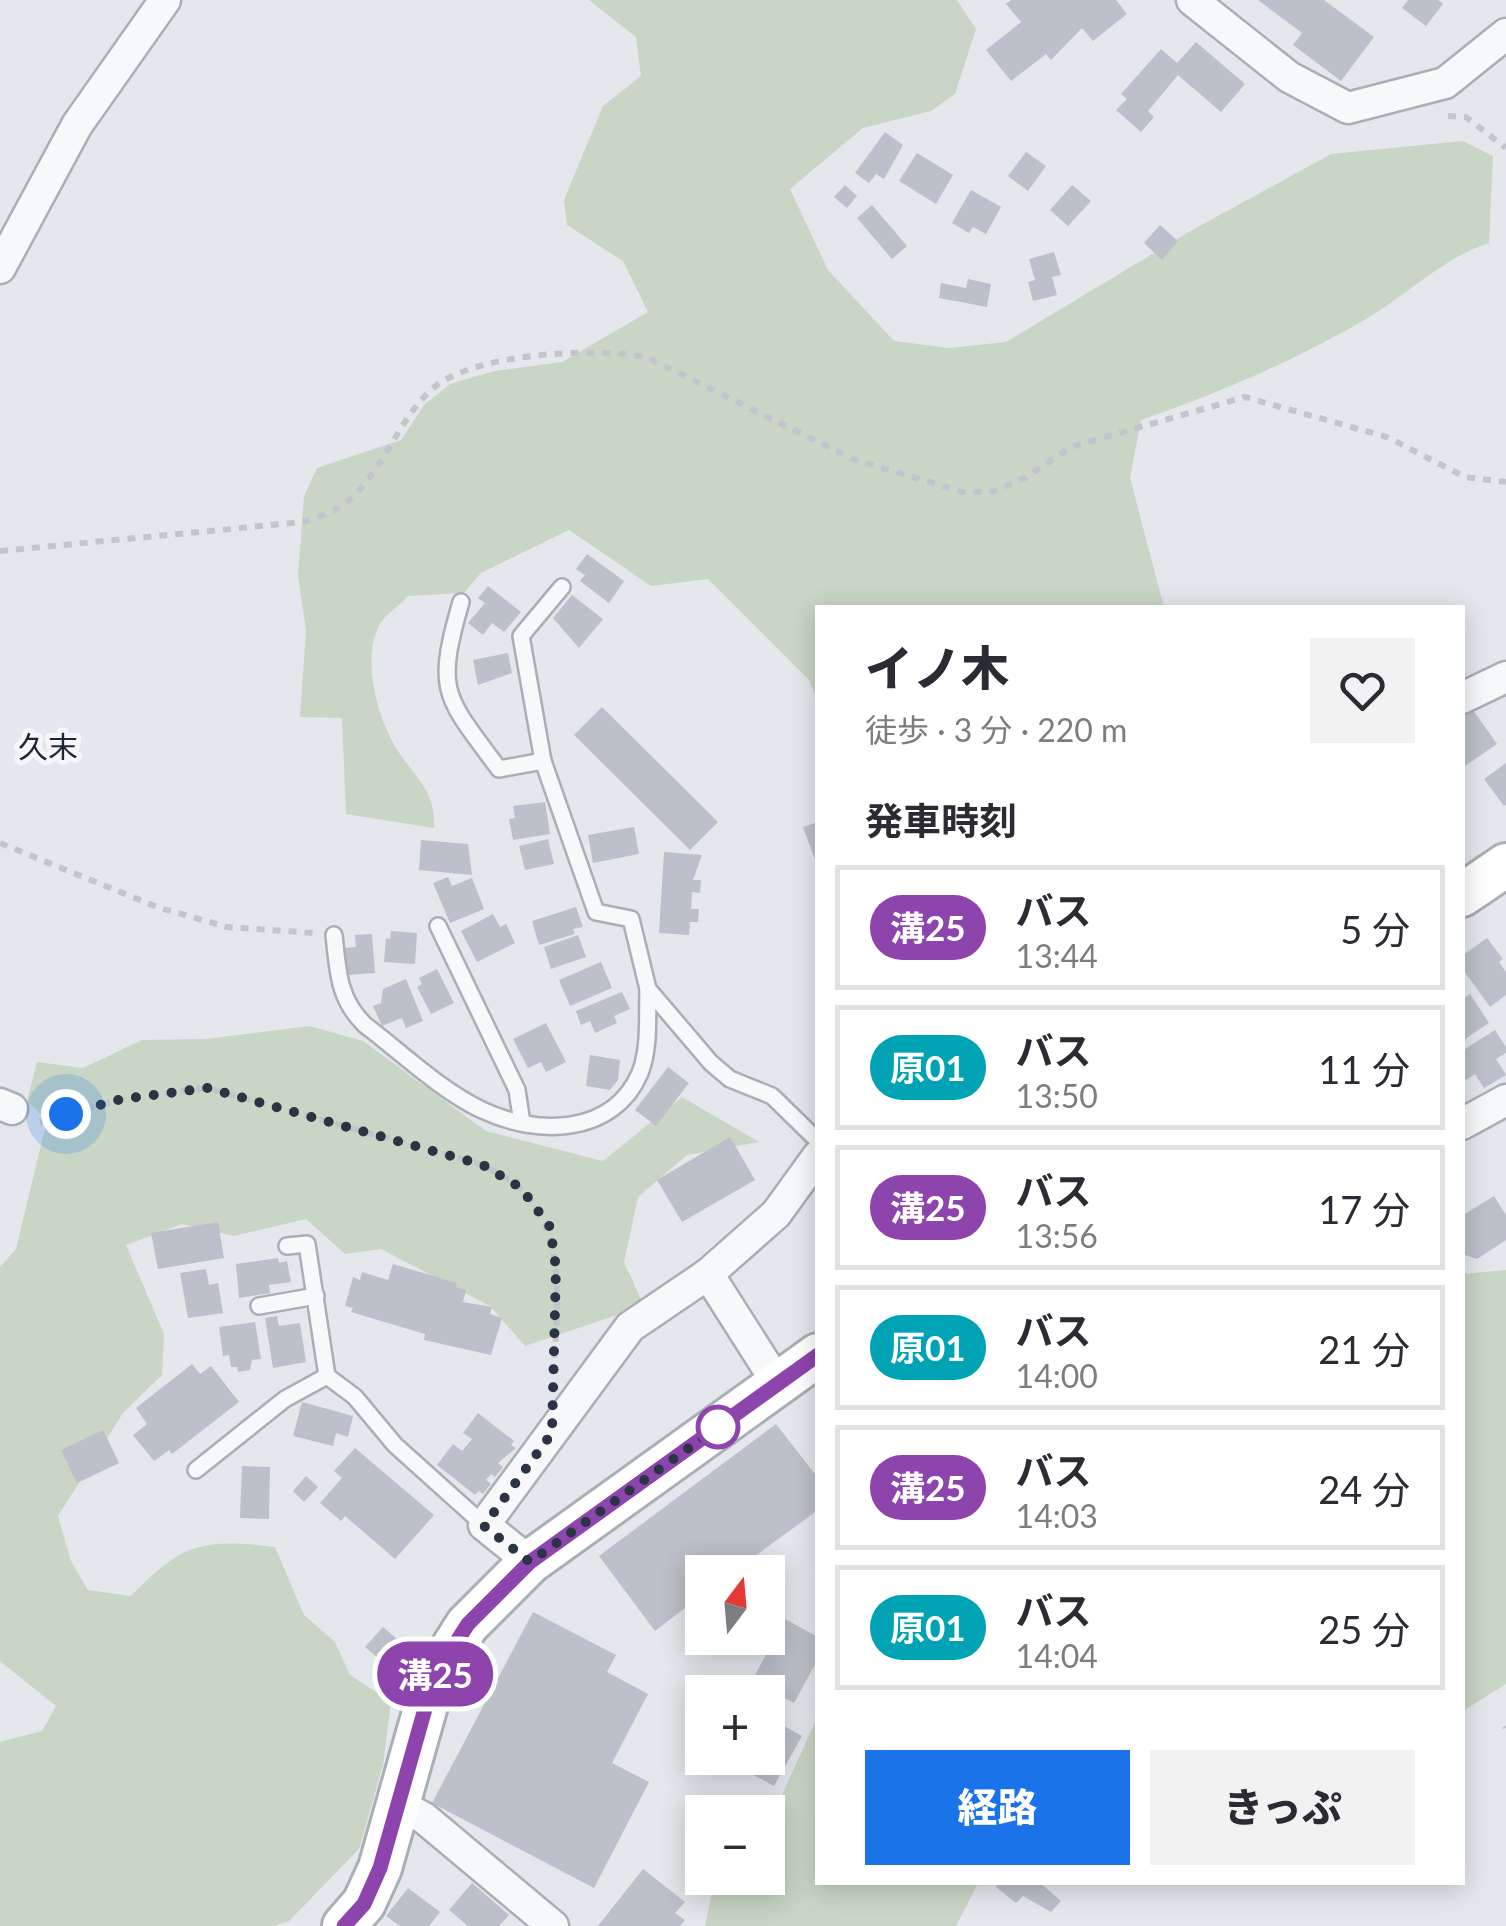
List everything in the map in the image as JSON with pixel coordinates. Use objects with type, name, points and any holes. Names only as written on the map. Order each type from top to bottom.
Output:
[{"type":"street","points":[[0,268],[77,125],[165,0]]},
{"type":"street","points":[[1192,0],[1290,77],[1348,108],[1445,83],[1506,34]]},
{"type":"street","points":[[1465,697],[1506,677]]},
{"type":"street","points":[[1465,893],[1506,865]]},
{"type":"street","points":[[1465,1122],[1506,1100]]},
{"type":"street","points":[[530,1562],[484,1526],[630,1327],[708,1274],[776,1214],[815,1160]]},
{"type":"street","points":[[708,1274],[778,1384]]},
{"type":"street","points":[[344,1926],[364,1904],[400,1806],[434,1677],[468,1624],[530,1562],[815,1357]]},
{"type":"street","points":[[400,1806],[424,1818],[553,1926]]},
{"type":"lane","points":[[334,935],[340,984],[348,1008],[482,1110],[543,1129],[592,1121],[628,1096],[642,1068],[648,990],[630,919],[596,912],[543,762],[521,636],[562,587]]},
{"type":"lane","points":[[461,602],[445,658],[445,684],[454,704],[498,769],[543,762]]},
{"type":"lane","points":[[438,926],[517,1090],[522,1123]]},
{"type":"lane","points":[[648,990],[711,1063],[730,1078],[772,1096],[815,1138]]},
{"type":"lane","points":[[287,1246],[307,1244],[328,1376],[355,1397],[395,1445],[484,1526]]},
{"type":"lane","points":[[259,1306],[316,1296]]},
{"type":"lane","points":[[196,1470],[285,1399],[328,1376]]},
{"type":"path","points":[[0,551],[303,522],[342,506],[364,485],[399,428],[434,387],[466,368],[613,350],[646,357],[854,459],[962,492],[995,491],[1025,478],[1071,446],[1245,397],[1387,437],[1465,478],[1506,482]]},
{"type":"path","points":[[0,844],[140,901],[226,926],[334,935]]},
{"type":"path","points":[[6,1106],[39,1122],[122,1099],[208,1088],[483,1165],[521,1188],[550,1227],[556,1268],[552,1433]]},
{"type":"green space","points":[[589,0],[957,0],[976,29],[955,94],[931,111],[863,128],[790,189],[828,270],[894,341],[949,348],[1006,342],[1187,233],[1331,154],[1463,141],[1493,156],[1489,243],[1457,257],[1366,319],[1311,349],[1141,420],[1130,478],[1163,605],[815,605],[815,694],[809,680],[708,579],[651,586],[569,530],[481,573],[464,593],[408,596],[383,620],[374,637],[372,653],[377,703],[395,746],[428,793],[434,828],[346,814],[342,718],[300,717],[306,630],[298,576],[304,496],[317,468],[401,440],[424,405],[450,384],[494,371],[562,362],[648,312],[623,261],[567,225],[564,200],[603,106],[641,76],[636,37]]},
{"type":"green space","points":[[310,1026],[363,1041],[486,1131],[603,1161],[682,1097],[759,1142],[687,1155],[638,1197],[624,1262],[644,1306],[525,1346],[490,1306],[381,1249],[345,1254],[306,1219],[234,1236],[182,1224],[126,1245],[164,1334],[162,1375],[123,1413],[58,1516],[71,1561],[88,1590],[131,1596],[165,1565],[195,1548],[230,1543],[275,1547],[304,1615],[335,1642],[350,1675],[391,1702],[383,1765],[359,1849],[289,1921],[274,1926],[0,1926],[0,1742],[42,1731],[56,1706],[0,1661],[0,1267],[16,1249],[47,1120],[27,1101],[37,1062],[83,1068],[142,1040],[206,1039]]},
{"type":"green space","points":[[1506,1270],[1506,1684],[1465,1710],[1465,1274]]},
{"type":"green space","points":[[815,1722],[815,1885],[977,1885],[956,1926],[705,1926],[711,1895],[785,1895],[785,1795],[782,1795]]},
{"type":"building","points":[[1011,0],[1116,0],[1127,14],[1093,41],[1082,28],[1051,60],[1046,54],[1011,81],[986,50],[1021,22],[1006,4]]},
{"type":"building","points":[[1258,0],[1324,0],[1374,37],[1341,81],[1293,45],[1302,33]]},
{"type":"building","points":[[1408,0],[1438,0],[1443,4],[1426,26],[1402,8]]},
{"type":"building","points":[[1196,42],[1245,84],[1221,112],[1178,75],[1148,111],[1154,117],[1141,132],[1116,110],[1127,99],[1121,94],[1161,49],[1177,63]]},
{"type":"building","points":[[885,132],[903,145],[884,179],[876,174],[869,183],[855,173]]},
{"type":"building","points":[[1026,152],[1046,166],[1028,191],[1008,176]]},
{"type":"building","points":[[917,153],[953,175],[936,204],[899,181]]},
{"type":"building","points":[[845,185],[857,196],[847,208],[834,197]]},
{"type":"building","points":[[1072,185],[1091,201],[1068,226],[1050,210]]},
{"type":"building","points":[[971,190],[1001,207],[986,234],[973,227],[969,233],[952,223]]},
{"type":"building","points":[[872,205],[907,246],[892,259],[857,218]]},
{"type":"building","points":[[1160,225],[1178,241],[1162,260],[1144,243]]},
{"type":"building","points":[[1054,252],[1061,275],[1052,277],[1057,295],[1033,301],[1028,282],[1035,280],[1029,259]]},
{"type":"building","points":[[968,279],[991,284],[987,307],[939,298],[941,283],[966,288]]},
{"type":"building","points":[[587,554],[624,581],[609,603],[580,581],[585,575],[576,569]]},
{"type":"building","points":[[488,586],[521,612],[504,632],[492,623],[483,635],[468,623],[485,603],[478,598]]},
{"type":"building","points":[[572,595],[603,619],[579,648],[553,618]]},
{"type":"building","points":[[508,653],[512,673],[478,685],[473,660]]},
{"type":"building","points":[[602,707],[718,822],[690,850],[574,735]]},
{"type":"building","points":[[1473,710],[1497,744],[1465,766],[1465,715]]},
{"type":"building","points":[[1506,763],[1506,805],[1504,806],[1484,779]]},
{"type":"building","points":[[545,802],[550,834],[513,840],[509,819],[515,818],[513,806]]},
{"type":"building","points":[[815,823],[815,860],[803,827]]},
{"type":"building","points":[[634,827],[639,854],[593,863],[588,835]]},
{"type":"building","points":[[548,839],[554,864],[525,870],[519,846]]},
{"type":"building","points":[[421,840],[468,844],[472,875],[419,870]]},
{"type":"building","points":[[664,852],[702,855],[693,880],[701,880],[700,893],[692,892],[691,909],[699,909],[698,922],[690,922],[689,935],[659,933]]},
{"type":"building","points":[[448,877],[452,886],[472,878],[484,909],[450,923],[433,883]]},
{"type":"building","points":[[576,907],[583,927],[573,929],[575,934],[539,945],[532,921]]},
{"type":"building","points":[[493,914],[500,927],[506,924],[515,943],[477,962],[461,931]]},
{"type":"building","points":[[391,931],[417,933],[415,964],[384,962],[386,938],[390,939]]},
{"type":"building","points":[[372,934],[375,973],[347,975],[345,948],[356,947],[355,935]]},
{"type":"building","points":[[578,935],[586,957],[551,969],[544,947]]},
{"type":"building","points":[[1487,938],[1503,959],[1499,962],[1506,972],[1506,995],[1490,1007],[1465,972],[1465,954]]},
{"type":"building","points":[[601,962],[612,988],[570,1006],[559,980]]},
{"type":"building","points":[[437,969],[454,1003],[431,1014],[417,987],[422,984],[419,978]]},
{"type":"building","points":[[406,979],[423,1021],[406,1028],[402,1018],[382,1026],[373,1006],[381,1003],[383,989]]},
{"type":"building","points":[[622,992],[630,1009],[614,1016],[617,1023],[595,1033],[590,1021],[581,1025],[576,1011]]},
{"type":"building","points":[[1470,994],[1489,1023],[1465,1039],[1465,997]]},
{"type":"building","points":[[546,1023],[566,1062],[546,1072],[541,1062],[528,1068],[513,1039]]},
{"type":"building","points":[[1495,1030],[1506,1047],[1506,1053],[1496,1059],[1506,1075],[1484,1088],[1475,1074],[1466,1080],[1465,1049]]},
{"type":"building","points":[[590,1055],[620,1060],[618,1080],[610,1090],[586,1086]]},
{"type":"building","points":[[668,1067],[689,1083],[656,1126],[635,1110]]},
{"type":"building","points":[[730,1137],[755,1180],[682,1222],[657,1180]]},
{"type":"building","points":[[1494,1196],[1506,1215],[1506,1240],[1477,1259],[1465,1255],[1465,1214]]},
{"type":"building","points":[[218,1222],[224,1258],[158,1269],[151,1233]]},
{"type":"building","points":[[278,1258],[279,1263],[287,1261],[291,1282],[269,1285],[270,1293],[239,1298],[236,1264]]},
{"type":"building","points":[[393,1264],[457,1283],[456,1287],[466,1290],[463,1302],[492,1307],[490,1314],[502,1318],[491,1355],[424,1340],[425,1334],[351,1312],[353,1308],[345,1306],[353,1277],[360,1280],[362,1272],[388,1280]]},
{"type":"building","points":[[206,1269],[209,1285],[218,1283],[223,1313],[188,1318],[180,1273]]},
{"type":"building","points":[[277,1316],[279,1326],[300,1323],[306,1362],[273,1368],[265,1318]]},
{"type":"building","points":[[255,1322],[261,1359],[252,1360],[250,1370],[238,1372],[237,1367],[231,1367],[229,1355],[223,1356],[219,1327]]},
{"type":"building","points":[[192,1364],[200,1374],[211,1366],[239,1402],[172,1454],[169,1450],[154,1461],[133,1435],[147,1424],[136,1408]]},
{"type":"building","points":[[302,1402],[353,1416],[348,1437],[336,1433],[333,1446],[293,1436]]},
{"type":"building","points":[[478,1413],[514,1441],[511,1445],[516,1448],[498,1463],[503,1467],[495,1477],[491,1474],[486,1480],[491,1484],[483,1494],[479,1491],[475,1495],[437,1465],[453,1444],[462,1451],[472,1439],[463,1433]]},
{"type":"building","points":[[776,1424],[815,1474],[815,1512],[756,1555],[685,1555],[685,1608],[655,1631],[599,1556]]},
{"type":"building","points":[[103,1430],[119,1463],[77,1483],[61,1450]]},
{"type":"building","points":[[355,1448],[434,1515],[395,1559],[345,1516],[341,1521],[320,1503],[342,1478],[334,1471]]},
{"type":"building","points":[[242,1466],[270,1467],[269,1519],[240,1518]]},
{"type":"building","points":[[306,1476],[318,1487],[304,1502],[293,1491]]},
{"type":"building","points":[[533,1612],[616,1655],[607,1672],[648,1694],[612,1763],[649,1782],[594,1888],[432,1803]]},
{"type":"building","points":[[785,1619],[815,1635],[815,1664],[794,1703],[785,1698],[785,1675],[755,1675],[766,1655],[785,1655]]},
{"type":"building","points":[[383,1627],[410,1650],[392,1670],[365,1647]]},
{"type":"building","points":[[785,1726],[802,1736],[785,1766]]},
{"type":"building","points":[[754,1775],[780,1775],[774,1786]]},
{"type":"building","points":[[643,1869],[685,1902],[675,1913],[685,1920],[680,1926],[598,1926]]},
{"type":"building","points":[[472,1883],[509,1915],[499,1926],[468,1926],[449,1910]]},
{"type":"building","points":[[1042,1885],[1061,1901],[1051,1912],[1023,1896],[1016,1903],[996,1887]]},
{"type":"building","points":[[408,1888],[440,1912],[429,1926],[400,1926],[386,1916]]},
{"type":"bus line","name":"溝25","points":[[344,1926],[364,1904],[380,1868],[434,1677],[468,1624],[530,1562],[815,1357]]},
{"type":"district","name":"久末","points":[[48,746]]},
{"type":"route","points":[[66,1114],[122,1099],[208,1088],[483,1165],[521,1188],[550,1227],[556,1268],[552,1433],[484,1526],[530,1562],[718,1427]]}]
